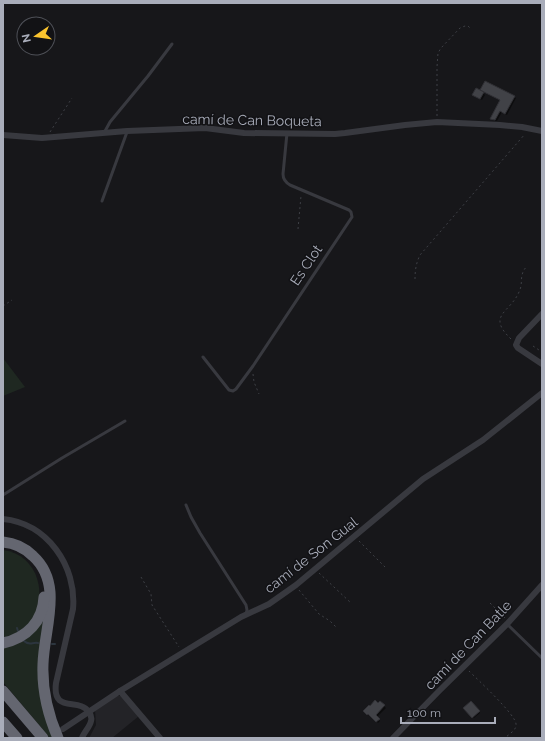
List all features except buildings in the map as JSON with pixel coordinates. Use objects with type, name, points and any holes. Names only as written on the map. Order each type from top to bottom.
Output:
[{"type":"highway","points":[[3,542],[17,546],[32,555],[43,568],[48,581],[50,591],[50,607],[44,652],[43,674],[47,706],[53,726],[61,734]]},
{"type":"highway","points":[[3,547],[21,553],[31,562],[40,575],[44,593],[43,608],[36,623],[27,633],[11,641],[3,643]]},
{"type":"highway","points":[[3,691],[43,738]]},
{"type":"highway","points":[[3,722],[17,738]]},
{"type":"highway","points":[[3,731],[9,738]]},
{"type":"street","name":"camí de Can Boqueta","points":[[3,135],[42,138],[104,132],[205,128],[244,133],[345,133],[437,122],[500,125],[542,131]]},
{"type":"street","points":[[542,314],[519,338],[516,345],[518,348],[542,364]]},
{"type":"street","name":"camí de Son Gual","points":[[61,734],[89,712],[120,691],[245,615],[268,604],[296,585],[424,480],[483,440],[542,393]]},
{"type":"street","points":[[3,519],[23,524],[40,534],[60,554],[71,578],[74,601],[73,609],[56,683],[56,692],[59,699],[64,703],[83,706],[89,712],[92,720],[82,738]]},
{"type":"street","name":"camí de Can Batle","points":[[393,738],[508,623],[542,585]]},
{"type":"street","points":[[120,691],[160,738]]},
{"type":"lane","points":[[104,132],[110,122],[172,44]]},
{"type":"lane","points":[[102,201],[127,131]]},
{"type":"lane","name":"Es Clot","points":[[203,357],[228,389],[231,391],[236,389],[253,366],[352,217],[351,212],[348,210],[287,184],[283,176],[287,133]]},
{"type":"lane","points":[[3,495],[125,420]]},
{"type":"lane","points":[[186,505],[197,528],[246,605],[247,610],[245,615]]},
{"type":"lane","points":[[508,623],[542,658]]},
{"type":"path","points":[[437,122],[438,53],[462,26],[468,26],[471,29]]},
{"type":"path","points":[[42,138],[49,134],[72,98]]},
{"type":"path","points":[[415,279],[417,261],[420,255],[525,134],[527,128]]},
{"type":"path","points":[[298,229],[302,194],[299,189]]},
{"type":"path","points":[[517,342],[515,342],[502,329],[500,319],[502,314],[519,293],[521,289],[522,273],[527,266]]},
{"type":"path","points":[[3,306],[12,300]]},
{"type":"path","points":[[533,346],[542,352]]},
{"type":"path","points":[[253,366],[253,378],[259,394]]},
{"type":"path","points":[[355,536],[385,567]]},
{"type":"path","points":[[315,569],[351,603]]},
{"type":"path","points":[[141,578],[151,594],[152,605],[182,653]]},
{"type":"path","points":[[296,585],[303,596],[319,614],[330,621],[337,628]]},
{"type":"path","points":[[490,603],[508,623]]},
{"type":"path","points":[[464,668],[468,670],[507,710],[515,721],[516,728],[505,738]]},
{"type":"shaded area","points":[[3,358],[25,387],[3,396]]},
{"type":"shaded area","points":[[3,550],[15,554],[25,560],[32,568],[37,579],[39,601],[36,613],[30,623],[21,631],[3,638]]},
{"type":"shaded area","points":[[44,616],[42,637],[54,738],[50,738],[3,682],[3,647]]},
{"type":"shaded area","points":[[116,696],[121,696],[139,716],[112,738],[89,738],[96,725],[95,710]]},
{"type":"waterway","points":[[24,641],[29,644],[38,643]]}]
